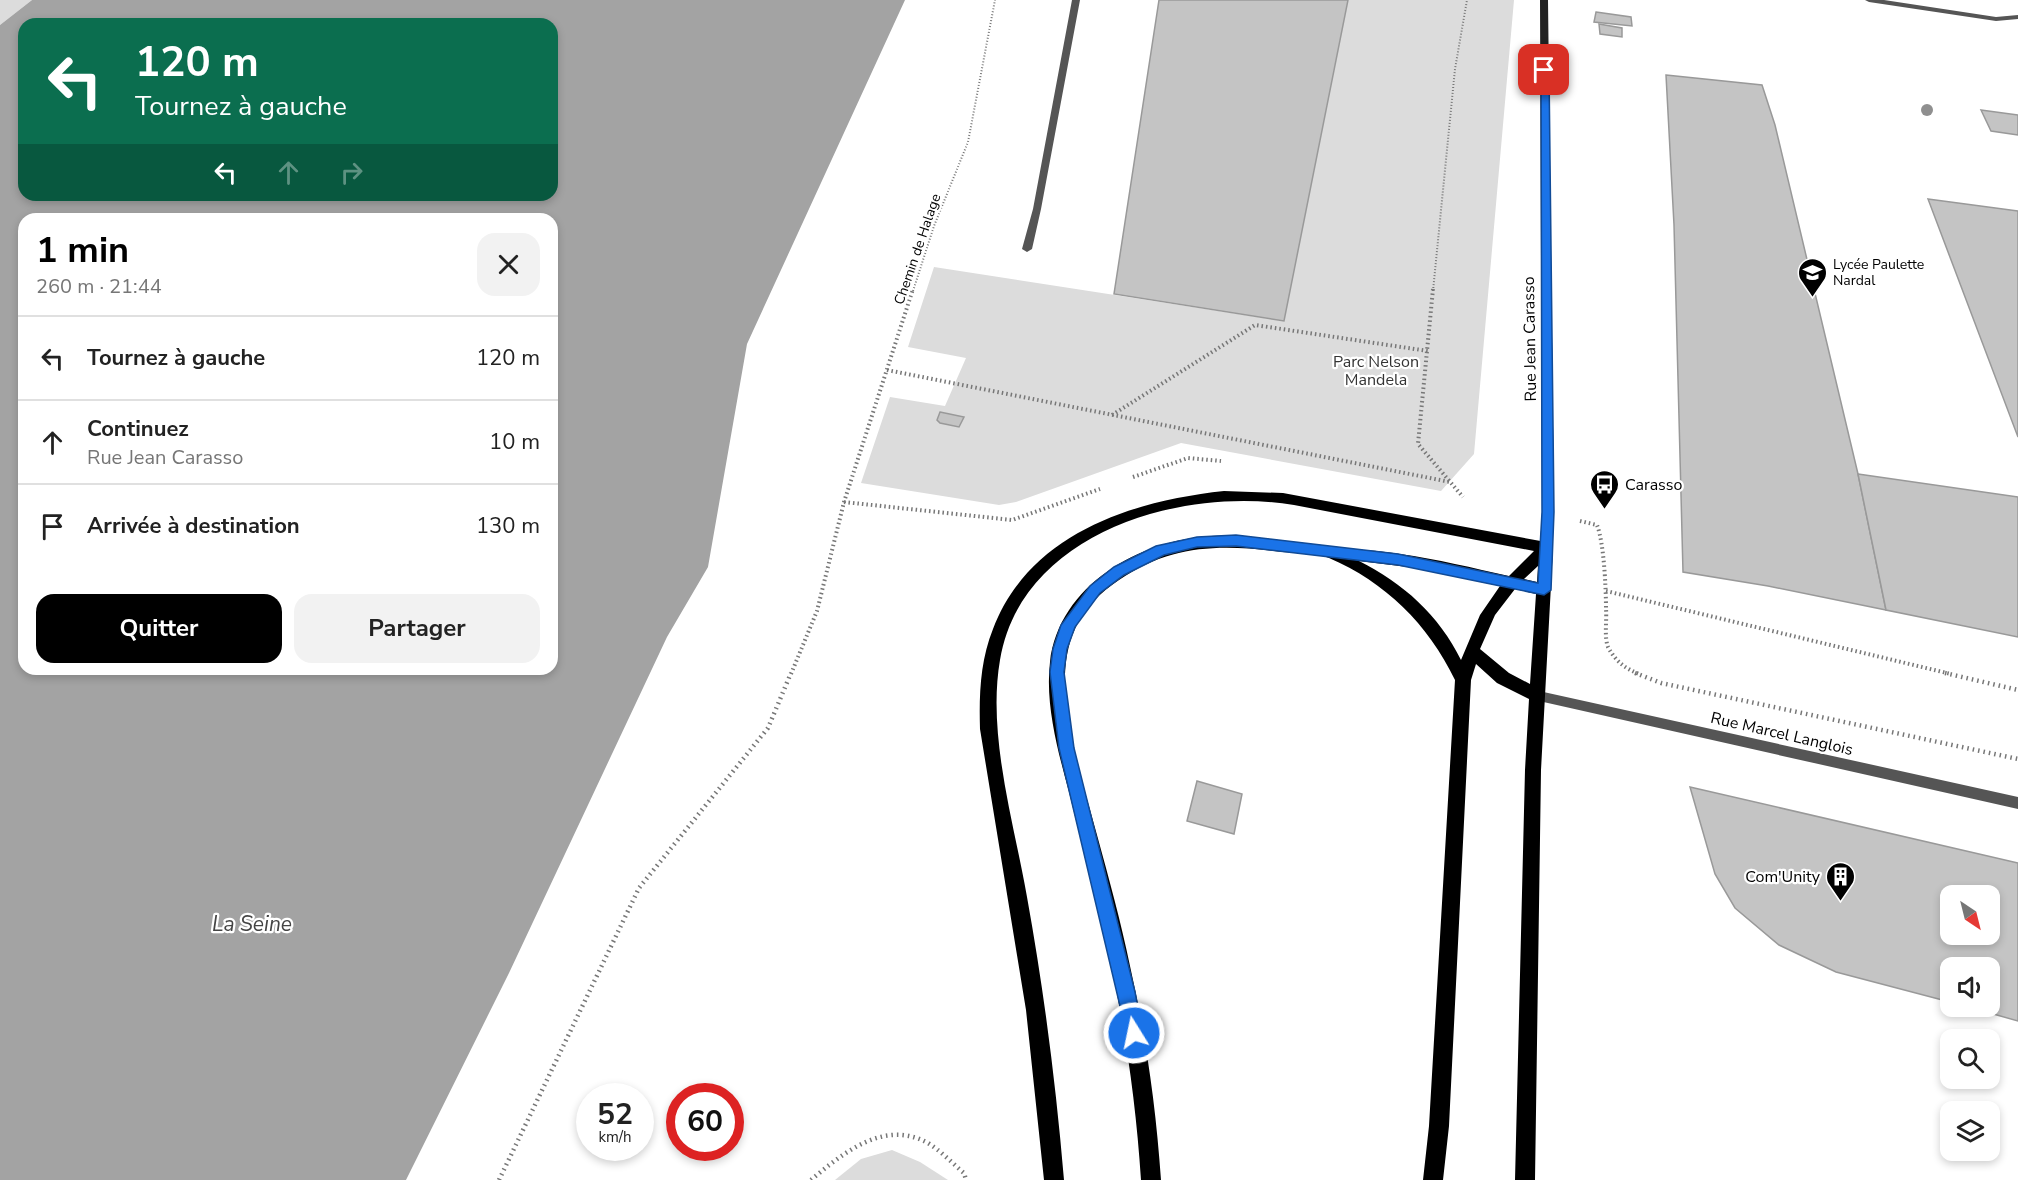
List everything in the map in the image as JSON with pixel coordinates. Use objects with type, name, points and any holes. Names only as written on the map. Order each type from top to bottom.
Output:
[{"type":"main road","points":[[1054,1180],[1051,1125],[1038,1028],[988,729],[987,693],[995,649],[1004,619],[1019,595],[1058,554],[1101,525],[1159,505],[1230,496],[1263,496],[1546,548]]},
{"type":"main road","points":[[1151,1180],[1144,1096],[1131,1012],[1066,748],[1057,672],[1060,649],[1068,625],[1095,590],[1119,571],[1161,550],[1197,542],[1236,540],[1398,560],[1544,590]]},
{"type":"main road","points":[[1433,1180],[1439,1126],[1462,680],[1491,609],[1512,583],[1546,548]]},
{"type":"main road","points":[[1525,1180],[1533,770],[1546,548]]},
{"type":"main road","points":[[1326,552],[1362,568],[1389,585],[1414,605],[1438,632],[1462,680]]},
{"type":"main road","points":[[1472,651],[1503,678],[1539,696]]},
{"type":"street","points":[[1027,249],[1037,209],[1076,0]]},
{"type":"street","name":"Rue Jean Carasso","points":[[1544,0],[1548,502],[1546,548]]},
{"type":"street","points":[[1869,0],[1996,19],[2018,17]]},
{"type":"street","name":"Rue Marcel Langlois","points":[[1539,696],[2018,803]]},
{"type":"path","name":"Chemin de Halage","points":[[500,1180],[639,888],[768,728],[817,611],[844,502],[934,226],[968,142],[995,0]]},
{"type":"path","points":[[1464,497],[1418,444],[1455,69],[1467,0]]},
{"type":"path","points":[[1112,415],[1255,325],[1428,351]]},
{"type":"path","points":[[887,370],[1450,482]]},
{"type":"path","points":[[1606,591],[2018,690]]},
{"type":"path","points":[[811,1180],[850,1148],[886,1134],[924,1142],[964,1173],[966,1180]]},
{"type":"green space","points":[[0,0],[32,0],[0,25]]},
{"type":"green space","name":"Parc Nelson Mandela","points":[[1348,0],[1514,0],[1474,454],[1441,491],[1181,443],[1016,502],[999,505],[861,483],[890,397],[945,406],[966,358],[908,347],[934,267],[1284,321]]},
{"type":"green space","points":[[892,1150],[920,1162],[948,1180],[835,1180],[861,1159]]},
{"type":"water","name":"La Seine","points":[[32,0],[905,0],[747,344],[708,567],[667,637],[509,973],[406,1180],[0,1180],[0,25]]},
{"type":"building","points":[[1159,0],[1348,0],[1284,321],[1114,294]]},
{"type":"building","points":[[1596,12],[1631,17],[1632,26],[1594,22]]},
{"type":"building","points":[[1599,24],[1622,28],[1622,37],[1600,34]]},
{"type":"building","points":[[1666,75],[1762,85],[1775,125],[1858,474],[1886,610],[1768,586],[1683,572],[1674,225]]},
{"type":"building","points":[[1981,110],[2018,115],[2018,135],[1991,131]]},
{"type":"building","points":[[1928,199],[2018,211],[2018,437]]},
{"type":"building","points":[[940,412],[964,417],[959,427],[940,423],[937,420]]},
{"type":"building","points":[[1858,474],[2018,497],[2018,637],[1886,610]]},
{"type":"building","points":[[1197,781],[1242,794],[1234,834],[1187,821]]},
{"type":"building","name":"Com'Unity","points":[[1690,787],[2018,863],[2018,1021],[2000,1016],[2000,957],[1940,957],[1940,999],[1836,972],[1779,945],[1735,908],[1715,874]]},
{"type":"place","name":"Lycée Paulette Nardal","points":[[1812,298]]},
{"type":"place","name":"Carasso","points":[[1604,510]]},
{"type":"place","name":"Com'Unity","points":[[1841,902]]},
{"type":"route","points":[[1134,1033],[1131,1012],[1066,748],[1057,672],[1060,649],[1068,625],[1078,609],[1095,590],[1119,571],[1161,550],[1197,542],[1236,540],[1398,560],[1544,590],[1548,512],[1544,70]]}]
